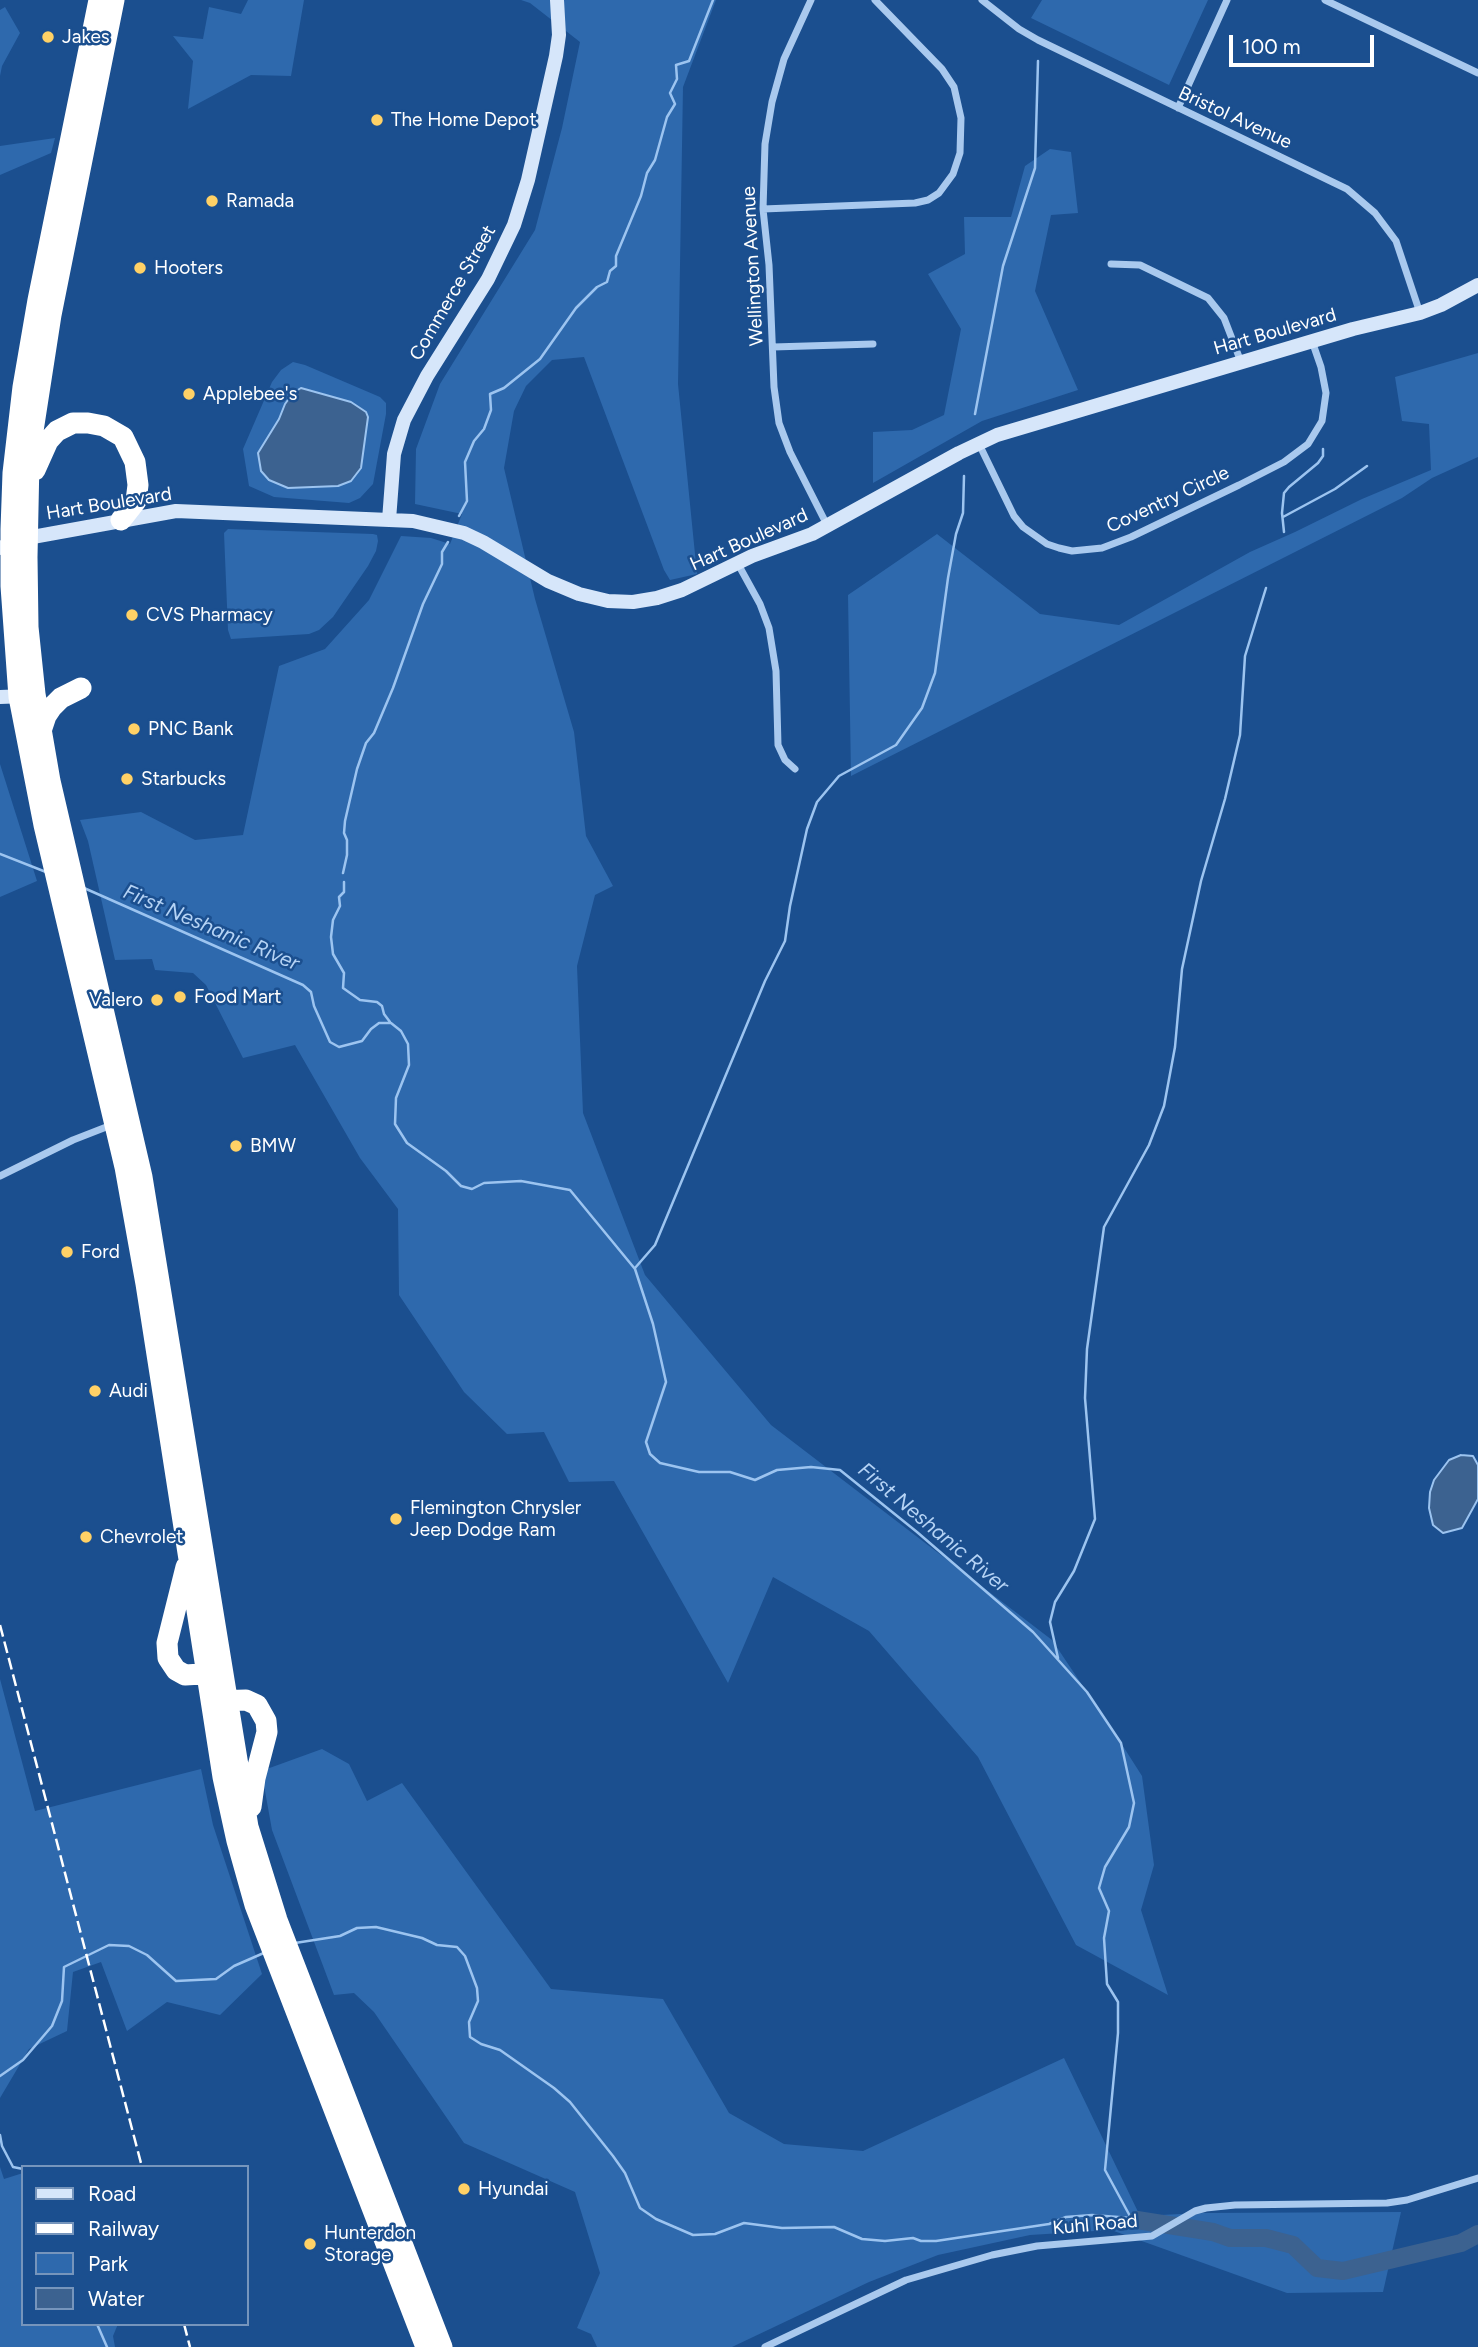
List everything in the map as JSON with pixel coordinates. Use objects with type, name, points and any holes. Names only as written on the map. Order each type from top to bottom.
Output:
[{"type":"highway","points":[[21,481],[23,387],[99,0]]},
{"type":"highway","points":[[59,856],[37,794],[18,696],[12,606],[12,543],[51,315],[114,0]]},
{"type":"highway","points":[[0,516],[57,431],[73,424],[88,423],[104,426],[123,438],[135,462],[138,485],[136,501],[121,520]]},
{"type":"highway","points":[[41,731],[52,707],[61,698],[81,688]]},
{"type":"highway","points":[[18,696],[41,731],[59,856],[141,1167],[219,1700],[277,1941],[442,2347]]},
{"type":"highway","points":[[70,901],[146,1284],[189,1555],[215,1674]]},
{"type":"highway","points":[[189,1555],[167,1643],[167,1653],[172,1666],[180,1673],[188,1676],[215,1674]]},
{"type":"highway","points":[[219,1700],[246,1700],[257,1705],[266,1721],[267,1732],[255,1778],[248,1827]]},
{"type":"highway","points":[[219,1700],[223,1777],[237,1841],[255,1905],[277,1941]]},
{"type":"highway","points":[[285,1961],[426,2347]]},
{"type":"street","name":"Commerce Street","points":[[389,520],[394,454],[404,420],[427,376],[488,279],[514,225],[528,180],[555,56],[559,35],[557,0]]},
{"type":"street","name":"Wellington Avenue","points":[[811,0],[784,59],[772,102],[765,144],[763,208],[779,423],[790,453],[827,527]]},
{"type":"street","points":[[763,208],[915,203],[928,200],[939,193],[953,174],[960,153],[961,118],[954,87],[942,69],[876,0]]},
{"type":"street","name":"Bristol Avenue","points":[[982,0],[1018,29],[1038,40],[1330,180],[1361,200],[1375,213],[1396,241],[1420,313]]},
{"type":"street","points":[[1178,108],[1227,0]]},
{"type":"street","points":[[1325,0],[1478,74]]},
{"type":"street","points":[[1111,264],[1140,265],[1208,298],[1224,318],[1241,362]]},
{"type":"street","name":"Hart Boulevard","points":[[12,543],[176,511],[429,523],[464,533],[560,587],[608,601],[633,602],[657,598],[682,590],[738,563],[827,527],[1006,431],[1312,341],[1420,313],[1450,301],[1478,285]]},
{"type":"street","name":"Coventry Circle","points":[[978,444],[1004,498],[1023,527],[1047,544],[1059,548],[1072,551],[1102,548],[1131,537],[1284,462],[1308,444],[1322,421],[1326,393],[1312,341]]},
{"type":"street","points":[[773,347],[873,344]]},
{"type":"street","points":[[738,563],[760,604],[769,628],[776,671],[778,746],[785,760],[794,769]]},
{"type":"street","points":[[0,1176],[73,1140],[115,1123]]},
{"type":"street","name":"Kuhl Road","points":[[765,2347],[885,2289],[926,2273],[1037,2246],[1138,2238],[1161,2232],[1183,2217],[1206,2208],[1235,2205],[1387,2203],[1407,2200],[1478,2178]]},
{"type":"green space","points":[[248,0],[304,0],[291,76],[251,75],[188,109],[193,61],[173,36],[203,39],[209,7],[241,14]]},
{"type":"green space","points":[[521,0],[716,0],[683,87],[678,384],[697,574],[670,580],[664,570],[584,357],[552,360],[526,386],[514,411],[504,468],[535,599],[574,732],[586,836],[613,886],[595,895],[577,966],[583,1113],[645,1275],[771,1425],[1052,1640],[1121,1743],[1142,1776],[1154,1865],[1141,1910],[1168,1995],[1076,1945],[978,1757],[869,1631],[773,1577],[728,1683],[614,1481],[569,1482],[544,1432],[507,1434],[464,1392],[399,1295],[398,1209],[360,1158],[295,1045],[243,1058],[206,985],[193,973],[155,970],[152,959],[115,960],[88,841],[80,820],[141,812],[195,840],[243,835],[279,666],[325,649],[369,600],[401,536],[431,538],[450,544],[462,514],[415,504],[416,449],[440,384],[535,230],[562,128],[580,42],[530,3]]},
{"type":"green space","points":[[1042,0],[1208,0],[1169,85],[1031,18]]},
{"type":"green space","points":[[5,7],[20,33],[2,66],[0,76],[0,10]]},
{"type":"green space","points":[[55,138],[51,153],[0,175],[0,146]]},
{"type":"green space","points":[[1050,149],[1071,152],[1078,213],[1051,215],[1035,291],[1078,390],[982,421],[873,483],[873,432],[912,430],[944,415],[961,329],[928,274],[965,254],[964,217],[1011,217],[1025,166]]},
{"type":"green space","points":[[1478,353],[1478,457],[1432,478],[1402,498],[851,776],[848,595],[937,534],[1040,614],[1119,625],[1250,552],[1431,470],[1429,424],[1402,421],[1395,377]]},
{"type":"green space","points":[[293,362],[380,397],[386,403],[373,484],[360,498],[349,503],[274,497],[249,486],[243,449],[272,382],[281,370]]},
{"type":"green space","points":[[228,529],[373,534],[377,535],[378,541],[368,566],[333,617],[319,630],[309,634],[231,639],[228,630],[224,533]]},
{"type":"green space","points":[[0,764],[37,881],[0,897]]},
{"type":"green space","points":[[0,1679],[35,1811],[201,1769],[213,1825],[262,1974],[220,2015],[167,2002],[127,2031],[101,1962],[73,1972],[67,2031],[29,2049],[0,2098]]},
{"type":"green space","points":[[322,1749],[349,1764],[367,1801],[402,1783],[551,1989],[663,1999],[729,2113],[784,2144],[863,2151],[1064,2058],[1140,2216],[1401,2212],[1383,2292],[1287,2293],[1111,2230],[1030,2235],[938,2255],[869,2282],[732,2347],[597,2347],[591,2334],[577,2328],[600,2273],[575,2192],[464,2143],[374,2012],[354,1993],[334,1995],[272,1830],[263,1780],[264,1770]]},
{"type":"green space","points":[[0,2167],[4,2179],[21,2174],[21,2326],[117,2326],[113,2336],[115,2347],[0,2347]]},
{"type":"water","points":[[301,388],[351,402],[366,412],[368,417],[361,468],[351,481],[338,486],[288,488],[269,480],[261,471],[258,453],[285,404],[293,393]]},
{"type":"water","points":[[1461,1455],[1473,1456],[1478,1465],[1478,1499],[1462,1528],[1443,1533],[1433,1525],[1429,1508],[1430,1492],[1434,1480],[1449,1460]]},
{"type":"waterway","points":[[459,516],[467,501],[465,462],[474,441],[484,429],[491,410],[490,394],[504,388],[540,359],[576,308],[597,287],[607,282],[610,271],[616,266],[616,256],[641,196],[647,173],[655,160],[667,117],[675,104],[670,93],[677,79],[676,65],[689,61],[713,0]]},
{"type":"waterway","points":[[975,414],[1003,266],[1035,168],[1038,61]]},
{"type":"waterway","points":[[1284,532],[1284,493],[1318,463],[1323,456],[1323,449]]},
{"type":"waterway","points":[[1283,517],[1335,489],[1367,466]]},
{"type":"waterway","points":[[635,1268],[655,1245],[765,981],[785,941],[807,829],[817,802],[839,776],[896,745],[922,708],[935,673],[948,578],[963,513],[964,476]]},
{"type":"waterway","points":[[343,873],[347,855],[345,821],[357,769],[366,743],[374,733],[393,688],[423,604],[442,564],[442,552],[448,542]]},
{"type":"waterway","points":[[1058,1658],[1050,1622],[1055,1602],[1074,1571],[1095,1519],[1085,1398],[1087,1349],[1104,1227],[1149,1145],[1164,1106],[1175,1047],[1182,969],[1201,881],[1240,735],[1245,656],[1266,588]]},
{"type":"waterway","name":"First Neshanic River","points":[[0,854],[46,872]]},
{"type":"waterway","points":[[344,882],[344,892],[339,897],[340,906],[333,920],[331,937],[333,954],[344,973],[343,988],[360,1000],[377,1002],[390,1022]]},
{"type":"waterway","name":"First Neshanic River","points":[[84,888],[303,985],[311,992],[314,1006],[330,1042],[339,1047],[362,1041],[379,1023],[391,1023],[401,1031],[408,1044],[409,1065],[396,1098],[395,1124],[407,1143],[446,1171],[461,1186],[472,1189],[484,1183],[521,1181],[570,1190],[635,1269],[653,1324],[666,1382],[646,1442],[650,1454],[660,1463],[699,1472],[730,1472],[755,1480],[777,1470],[811,1467],[840,1470],[1033,1632],[1087,1692],[1121,1743],[1134,1803],[1129,1827],[1105,1867],[1099,1888],[1109,1911],[1104,1938],[1107,1984],[1118,2002],[1118,2033],[1105,2170],[1131,2218],[1137,2220]]},
{"type":"waterway","points":[[295,1943],[340,1936],[357,1928],[376,1927],[422,1938],[437,1945],[457,1947],[465,1956],[477,1988],[478,2001],[469,2022],[470,2037],[500,2050],[570,2102],[625,2173],[640,2208],[656,2219],[693,2235],[715,2234],[744,2223],[782,2228],[834,2227],[862,2239],[885,2241],[913,2238],[936,2241],[1049,2224],[1066,2217],[1092,2215],[1131,2218]]},
{"type":"waterway","points":[[0,2076],[23,2060],[52,2026],[62,2001],[64,1967],[109,1945],[129,1946],[147,1955],[176,1981],[216,1979],[234,1966],[266,1952]]},
{"type":"waterway","points":[[0,2135],[2,2146],[13,2167],[21,2169]]},
{"type":"waterway","points":[[1137,2220],[1213,2232],[1230,2238],[1266,2238],[1293,2245],[1317,2268],[1343,2271],[1461,2243],[1478,2234]]},
{"type":"waterway","points":[[98,2326],[107,2347]]},
{"type":"railway","points":[[0,1625],[141,2165]]},
{"type":"railway","points":[[185,2326],[190,2347]]},
{"type":"place","name":"Jakes","points":[[48,37]]},
{"type":"place","name":"The Home Depot","points":[[377,120]]},
{"type":"place","name":"Ramada","points":[[212,201]]},
{"type":"place","name":"Hooters","points":[[140,268]]},
{"type":"place","name":"Applebee's","points":[[189,394]]},
{"type":"place","name":"CVS Pharmacy","points":[[132,615]]},
{"type":"place","name":"PNC Bank","points":[[134,729]]},
{"type":"place","name":"Starbucks","points":[[127,779]]},
{"type":"place","name":"Food Mart","points":[[180,997]]},
{"type":"place","name":"Valero","points":[[157,1000]]},
{"type":"place","name":"BMW","points":[[236,1146]]},
{"type":"place","name":"Ford","points":[[67,1252]]},
{"type":"place","name":"Audi","points":[[95,1391]]},
{"type":"place","name":"Flemington Chrysler Jeep Dodge Ram","points":[[396,1519]]},
{"type":"place","name":"Chevrolet","points":[[86,1537]]},
{"type":"place","name":"Hyundai","points":[[464,2189]]},
{"type":"place","name":"Hunterdon Storage","points":[[310,2244]]}]
